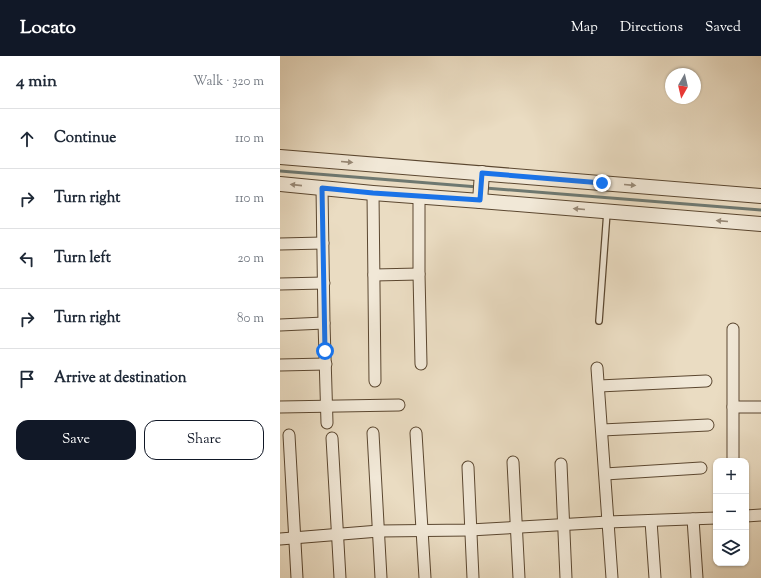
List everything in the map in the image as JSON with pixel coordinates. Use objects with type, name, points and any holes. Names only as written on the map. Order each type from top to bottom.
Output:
[{"type":"street","points":[[280,157],[481,187],[607,211],[761,224]]},
{"type":"street","points":[[280,184],[419,197],[481,187],[761,196]]},
{"type":"street","points":[[322,188],[327,423]]},
{"type":"street","points":[[373,193],[375,382]]},
{"type":"street","points":[[419,197],[421,364]]},
{"type":"street","points":[[280,244],[323,243]]},
{"type":"street","points":[[374,275],[419,274]]},
{"type":"street","points":[[280,284],[324,283]]},
{"type":"street","points":[[280,325],[324,323]]},
{"type":"street","points":[[733,329],[733,458]]},
{"type":"street","points":[[280,365],[326,364]]},
{"type":"street","points":[[598,368],[612,578]]},
{"type":"street","points":[[599,386],[706,381]]},
{"type":"street","points":[[280,407],[399,405]]},
{"type":"street","points":[[733,407],[761,407]]},
{"type":"street","points":[[602,430],[708,425]]},
{"type":"street","points":[[374,433],[382,578]]},
{"type":"street","points":[[416,433],[425,578]]},
{"type":"street","points":[[289,435],[297,578]]},
{"type":"street","points":[[332,438],[340,578]]},
{"type":"street","points":[[513,462],[519,578]]},
{"type":"street","points":[[561,464],[566,578]]},
{"type":"street","points":[[468,467],[472,578]]},
{"type":"street","points":[[605,474],[701,468]]},
{"type":"street","points":[[749,516],[761,515]]},
{"type":"street","points":[[280,539],[379,531],[470,530],[564,524],[713,518]]},
{"type":"street","points":[[693,519],[697,578]]},
{"type":"street","points":[[651,521],[655,578]]},
{"type":"lane","points":[[599,322],[607,211]]},
{"type":"waterway","points":[[280,171],[478,187]]},
{"type":"waterway","points":[[485,188],[761,210]]},
{"type":"route","points":[[325,351],[322,188],[419,197],[480,200],[482,173],[602,183]]}]
